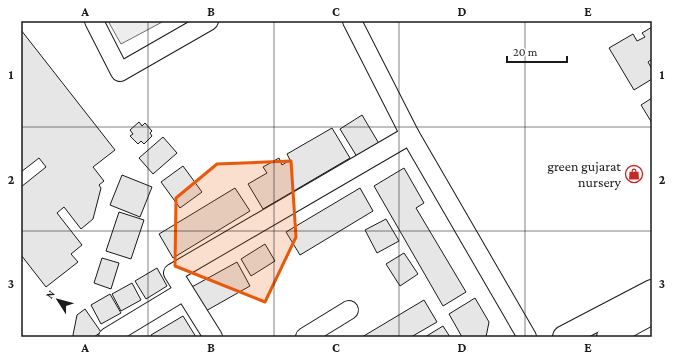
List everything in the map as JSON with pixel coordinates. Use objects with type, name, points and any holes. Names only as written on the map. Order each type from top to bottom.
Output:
[{"type":"street","points":[[94,21],[120,72],[209,21]]},
{"type":"street","points":[[352,21],[410,136],[527,337]]},
{"type":"street","points":[[213,337],[173,274],[410,136]]},
{"type":"street","points":[[108,337],[184,291]]},
{"type":"street","points":[[564,337],[652,291]]},
{"type":"street","points":[[305,337],[349,310]]},
{"type":"street","points":[[608,337],[652,314]]},
{"type":"highlighted area","points":[[291,161],[296,237],[265,302],[175,266],[176,198],[217,164]]},
{"type":"shaded area","points":[[108,21],[164,21],[121,44]]},
{"type":"building","points":[[652,27],[652,59],[648,62],[652,69],[652,79],[634,90],[609,48],[633,34],[637,41],[645,37],[642,33]]},
{"type":"building","points":[[21,30],[115,150],[93,167],[104,181],[99,185],[101,188],[93,219],[81,229],[64,207],[57,213],[82,245],[71,254],[78,262],[46,287],[21,255],[21,187],[46,167],[39,158],[21,172]]},
{"type":"building","points":[[652,98],[652,123],[641,105]]},
{"type":"building","points":[[362,115],[381,147],[359,160],[340,129]]},
{"type":"building","points":[[139,122],[142,126],[145,123],[152,131],[150,133],[152,136],[144,144],[141,141],[138,144],[130,136],[133,134],[130,130]]},
{"type":"building","points":[[332,128],[350,158],[263,209],[248,184],[267,173],[263,167],[279,158],[282,165],[290,160],[287,154]]},
{"type":"building","points":[[163,137],[177,153],[153,174],[139,158]]},
{"type":"building","points":[[183,166],[202,192],[180,208],[161,182]]},
{"type":"building","points":[[404,168],[424,203],[416,208],[466,292],[443,306],[374,186]]},
{"type":"building","points":[[122,175],[152,187],[140,217],[110,205]]},
{"type":"building","points":[[235,188],[250,211],[173,258],[159,234]]},
{"type":"building","points":[[360,188],[373,211],[300,255],[286,232]]},
{"type":"building","points":[[119,212],[144,220],[131,259],[106,251]]},
{"type":"building","points":[[386,219],[399,241],[377,253],[365,230]]},
{"type":"building","points":[[265,244],[275,261],[251,276],[241,259]]},
{"type":"building","points":[[404,253],[418,274],[400,286],[386,264]]},
{"type":"building","points":[[102,258],[119,263],[111,289],[94,283]]},
{"type":"building","points":[[237,262],[250,286],[204,312],[190,288]]},
{"type":"building","points":[[157,268],[167,286],[146,299],[135,281]]},
{"type":"building","points":[[132,283],[141,300],[121,311],[112,294]]},
{"type":"building","points":[[110,294],[121,313],[101,324],[91,305]]},
{"type":"building","points":[[475,298],[489,322],[486,337],[462,337],[449,314]]},
{"type":"building","points":[[424,300],[437,322],[411,337],[362,337]]},
{"type":"building","points":[[85,309],[101,332],[94,337],[74,337],[73,335],[77,315]]},
{"type":"building","points":[[183,316],[196,337],[152,337],[151,335]]},
{"type":"building","points":[[443,326],[450,337],[425,337]]},
{"type":"place","name":"green gujarat nursery","points":[[634,174]]}]
